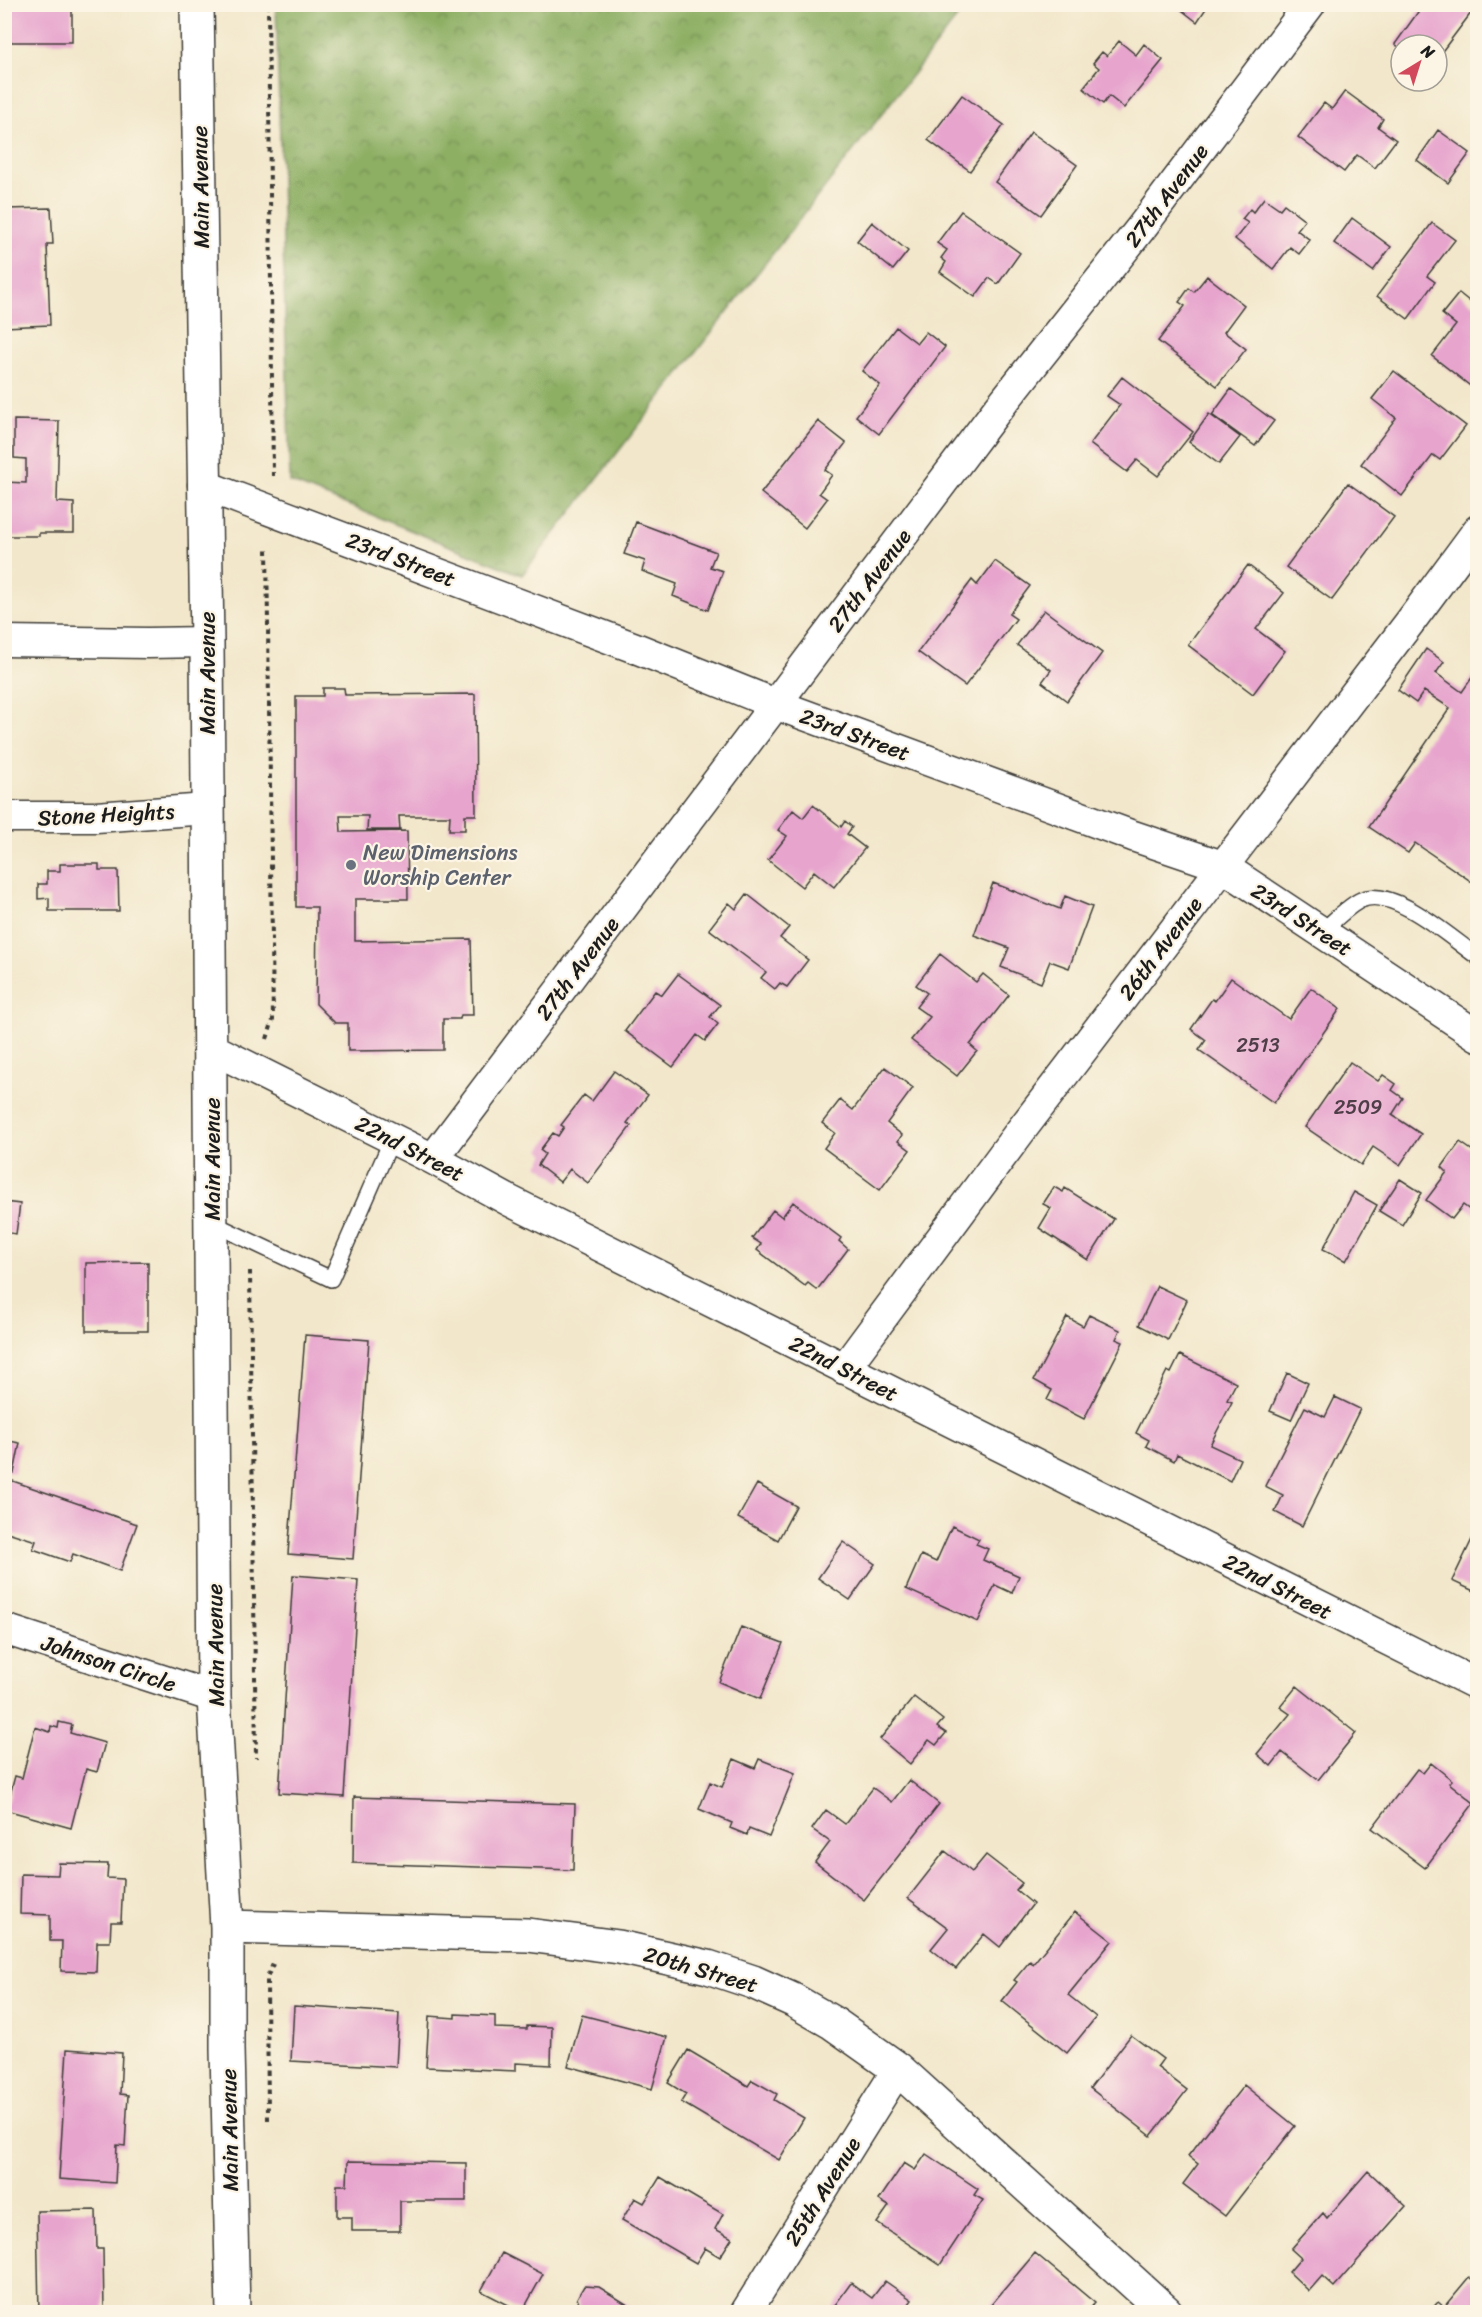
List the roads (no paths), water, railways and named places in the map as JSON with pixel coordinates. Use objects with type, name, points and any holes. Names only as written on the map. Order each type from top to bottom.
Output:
[{"type":"main road","name":"Main Avenue","points":[[197,4],[207,642],[214,1697],[228,1928],[227,2049],[233,2313]]},
{"type":"main road","name":"20th Street","points":[[228,1928],[528,1935],[619,1947],[708,1967],[753,1982],[793,2000],[833,2023],[898,2069],[1166,2313]]},
{"type":"street","name":"27th Avenue","points":[[433,1159],[997,410],[1141,228],[1310,4]]},
{"type":"street","name":"23rd Street","points":[[203,485],[638,649],[775,704],[1122,832],[1222,866],[1478,1036]]},
{"type":"street","name":"26th Avenue","points":[[844,1369],[1478,530]]},
{"type":"street","points":[[4,641],[148,644],[207,642]]},
{"type":"street","name":"Stone Heights","points":[[4,818],[96,818],[207,809]]},
{"type":"street","name":"22nd Street","points":[[211,1048],[844,1369],[1478,1685]]},
{"type":"street","name":"Johnson Circle","points":[[4,1629],[214,1697]]},
{"type":"street","name":"25th Avenue","points":[[746,2313],[898,2069]]},
{"type":"lane","points":[[1321,932],[1362,899],[1383,897],[1402,904],[1478,957]]},
{"type":"lane","points":[[212,1223],[331,1279],[392,1138]]},
{"type":"place","name":"New Dimensions Worship Center","points":[[351,865]]}]
